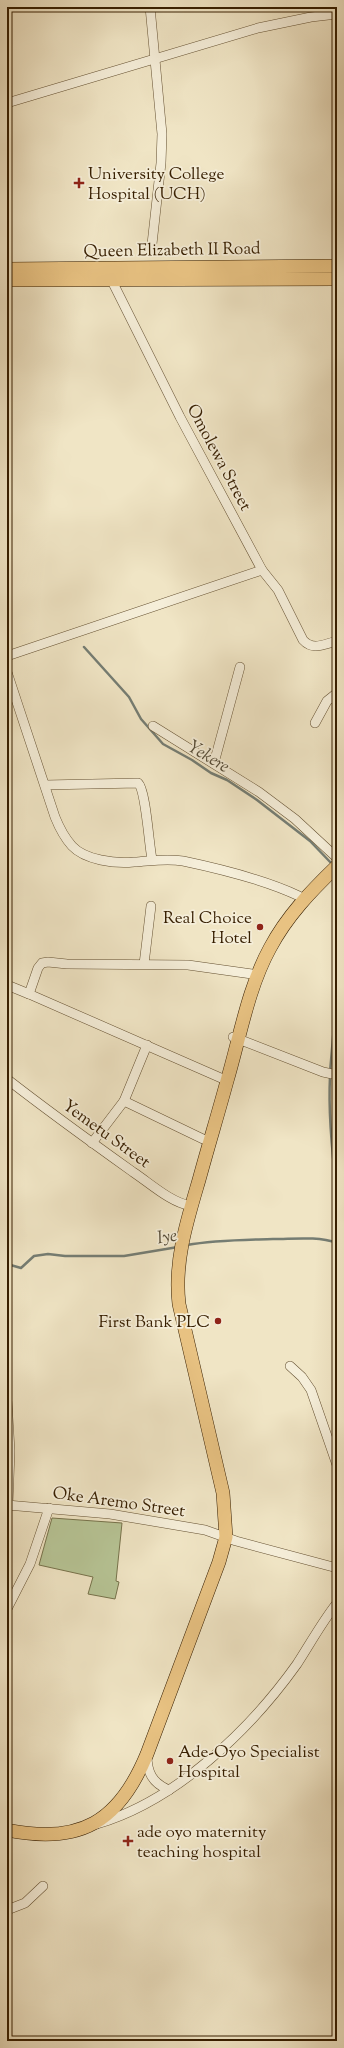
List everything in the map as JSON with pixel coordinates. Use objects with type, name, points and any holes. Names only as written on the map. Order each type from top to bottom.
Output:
[{"type":"highway","name":"Queen Elizabeth II Road","points":[[7,280],[111,279],[203,272],[337,266]]},
{"type":"highway","name":"Queen Elizabeth II Road","points":[[7,269],[203,272],[337,278]]},
{"type":"highway","points":[[188,1206],[236,1038],[252,974],[266,941],[280,919],[299,896],[334,863]]},
{"type":"highway","points":[[7,1830],[37,1835],[71,1833],[84,1828],[114,1808],[127,1793],[138,1775],[147,1754],[219,1562],[222,1536],[223,1493],[182,1320],[177,1288],[178,1259],[203,1139],[221,1078],[258,976],[270,948],[295,910],[334,863]]},
{"type":"highway","points":[[7,1823],[40,1827],[73,1823],[93,1814],[107,1803],[120,1789],[141,1751],[222,1536]]},
{"type":"street","points":[[150,7],[162,134],[161,163],[152,244]]},
{"type":"street","points":[[7,103],[258,28],[311,16],[337,14]]},
{"type":"street","name":"Omolewa Street","points":[[111,279],[180,417],[262,570],[278,590],[303,640],[308,645],[315,647],[337,641]]},
{"type":"street","points":[[7,656],[262,570]]},
{"type":"street","points":[[214,763],[240,667]]},
{"type":"street","points":[[7,672],[62,832],[71,845],[79,852],[117,863],[152,860],[182,861],[270,884],[299,896]]},
{"type":"street","points":[[315,723],[327,701],[337,693]]},
{"type":"street","points":[[153,726],[259,792],[295,819],[334,863]]},
{"type":"street","points":[[45,785],[138,783],[142,786],[152,860]]},
{"type":"street","points":[[144,964],[151,906]]},
{"type":"street","points":[[29,994],[38,968],[42,963],[188,965],[252,974]]},
{"type":"street","points":[[7,985],[221,1078]]},
{"type":"street","points":[[236,1038],[323,1072],[335,1075]]},
{"type":"street","points":[[92,1143],[124,1101],[147,1045]]},
{"type":"street","name":"Yemetu Street","points":[[7,1079],[92,1143],[168,1196],[188,1206]]},
{"type":"street","points":[[124,1101],[203,1139]]},
{"type":"street","points":[[290,1366],[302,1377],[311,1390],[337,1465]]},
{"type":"street","points":[[7,1400],[10,1451],[8,1505]]},
{"type":"street","name":"Oke Aremo Street","points":[[8,1505],[147,1519],[205,1530],[236,1542],[337,1568]]},
{"type":"street","points":[[7,1609],[30,1564],[49,1508]]},
{"type":"street","points":[[84,1828],[132,1812],[168,1790],[208,1760],[247,1725],[297,1664],[319,1627],[337,1603]]},
{"type":"street","points":[[147,1754],[150,1776],[168,1790]]},
{"type":"street","points":[[7,1910],[25,1903],[43,1886]]},
{"type":"green space","points":[[52,1518],[122,1523],[116,1581],[119,1582],[115,1599],[88,1594],[93,1577],[39,1565]]},
{"type":"waterway","name":"Yekere","points":[[84,647],[129,697],[141,719],[163,744],[192,760],[211,773],[227,780],[257,800],[310,841],[333,865]]},
{"type":"waterway","points":[[330,1072],[337,992]]},
{"type":"waterway","points":[[330,1077],[331,1134],[337,1192]]},
{"type":"waterway","name":"Iye","points":[[187,1245],[230,1240],[297,1238],[322,1239],[337,1243]]},
{"type":"waterway","name":"Iye","points":[[7,1264],[21,1268],[34,1256],[48,1254],[65,1256],[124,1256],[178,1247]]},
{"type":"place","name":"University College Hospital (UCH)","points":[[79,183]]},
{"type":"place","name":"Real Choice Hotel","points":[[260,927]]},
{"type":"place","name":"First Bank PLC","points":[[218,1321]]},
{"type":"place","name":"Ade-Oyo Specialist Hospital","points":[[170,1761]]},
{"type":"place","name":"ade oyo maternity teaching hospital","points":[[128,1841]]}]
